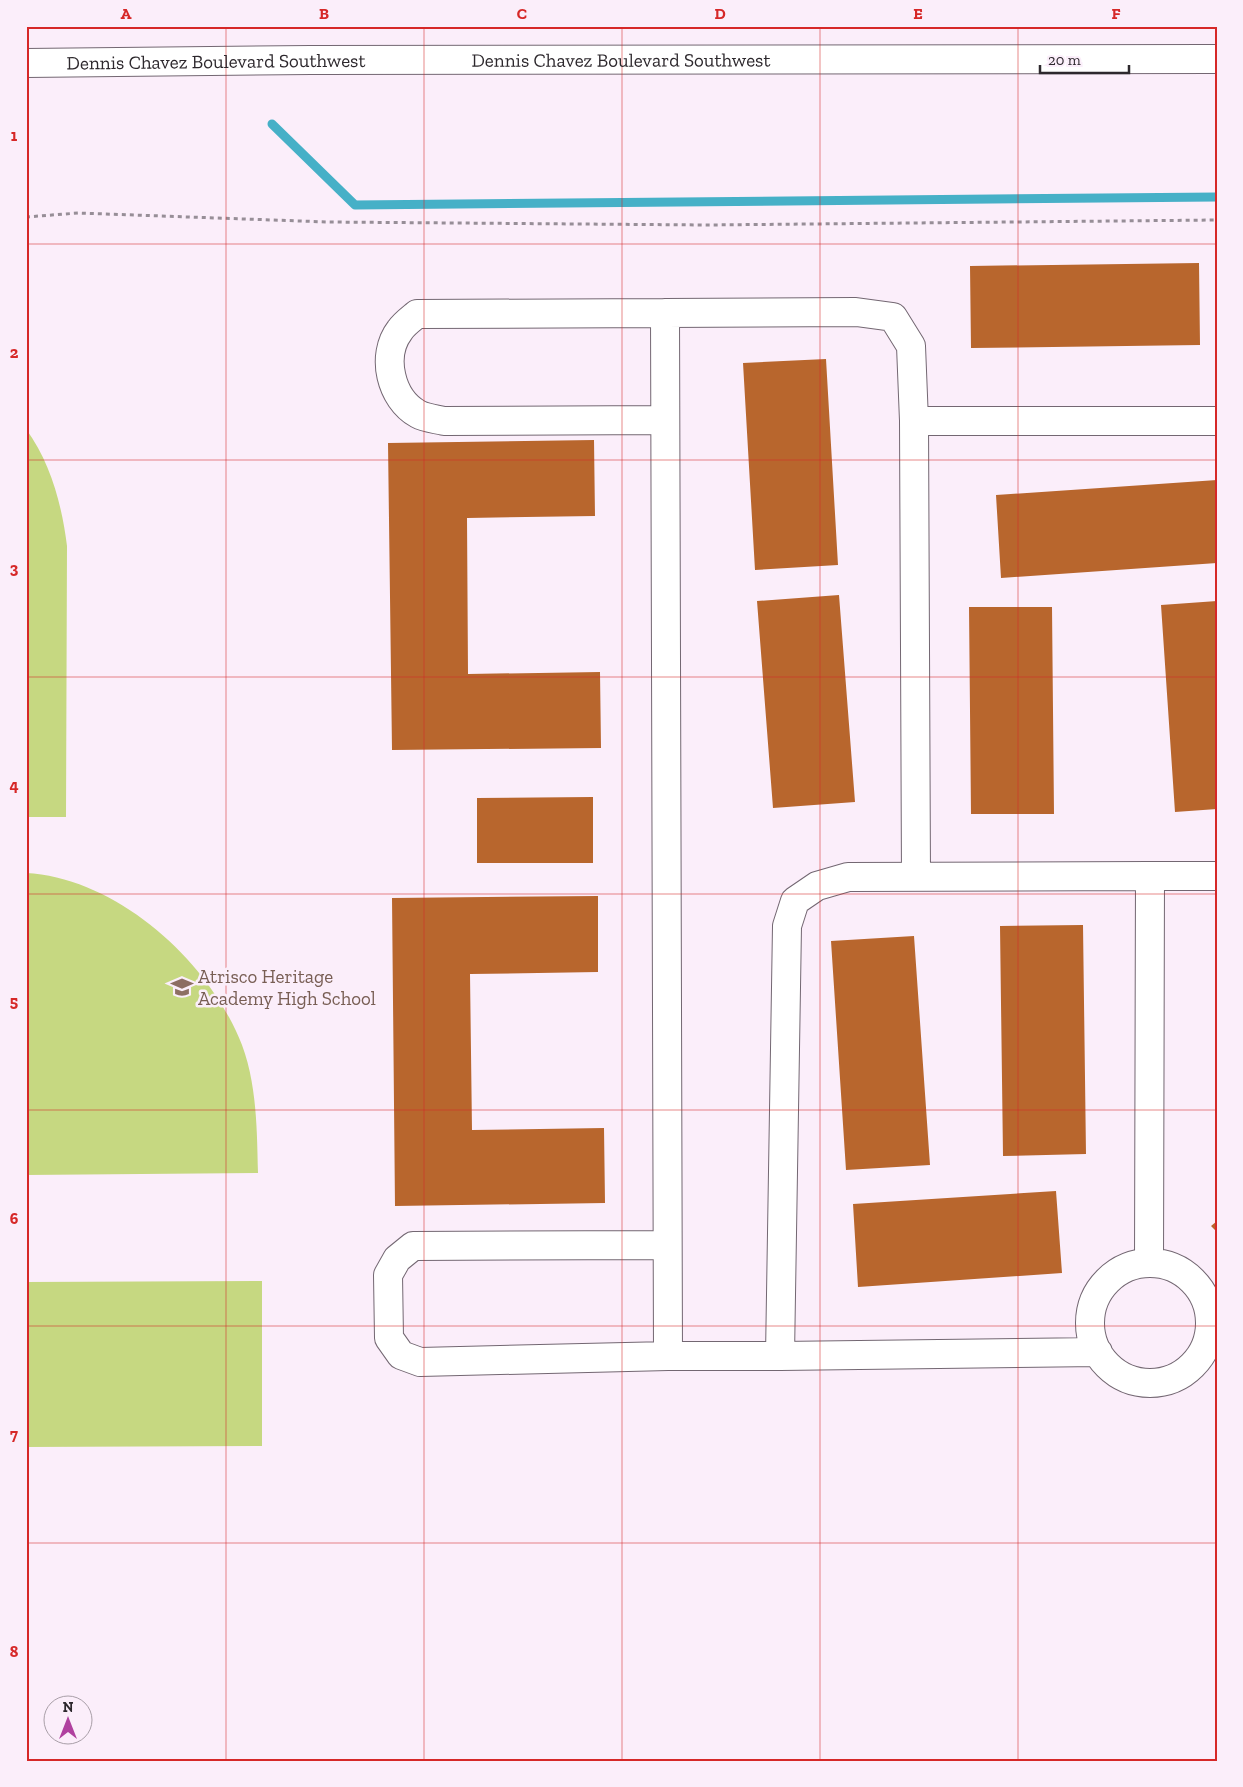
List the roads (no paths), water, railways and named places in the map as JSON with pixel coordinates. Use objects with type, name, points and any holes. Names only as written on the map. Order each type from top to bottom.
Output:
[{"type":"main road","name":"Dennis Chavez Boulevard Southwest","points":[[26,63],[341,60],[1217,59]]},
{"type":"main road","points":[[665,420],[444,421],[418,415],[400,399],[390,378],[391,351],[399,331],[417,314],[856,312],[893,317],[911,346],[914,421],[916,877]]},
{"type":"main road","points":[[665,313],[666,1245],[668,1356]]},
{"type":"main road","points":[[914,421],[1217,421]]},
{"type":"main road","points":[[1149,1263],[1150,876]]},
{"type":"main road","points":[[780,1356],[787,926],[795,901],[817,886],[848,877],[1217,876]]},
{"type":"main road","points":[[666,1245],[413,1246],[397,1259],[388,1275],[389,1338],[401,1355],[420,1362],[668,1356],[1098,1352]]},
{"type":"main road","points":[[1149,1263],[1169,1266],[1187,1275],[1201,1291],[1209,1309],[1211,1351],[1179,1376],[1162,1382],[1143,1383],[1125,1378],[1110,1367],[1098,1352],[1091,1333],[1091,1313],[1098,1294],[1111,1277],[1129,1267],[1149,1263]]},
{"type":"waterway","points":[[272,124],[355,205],[1217,197]]},
{"type":"place","name":"Atrisco Heritage Academy High School","points":[[182,987]]}]
